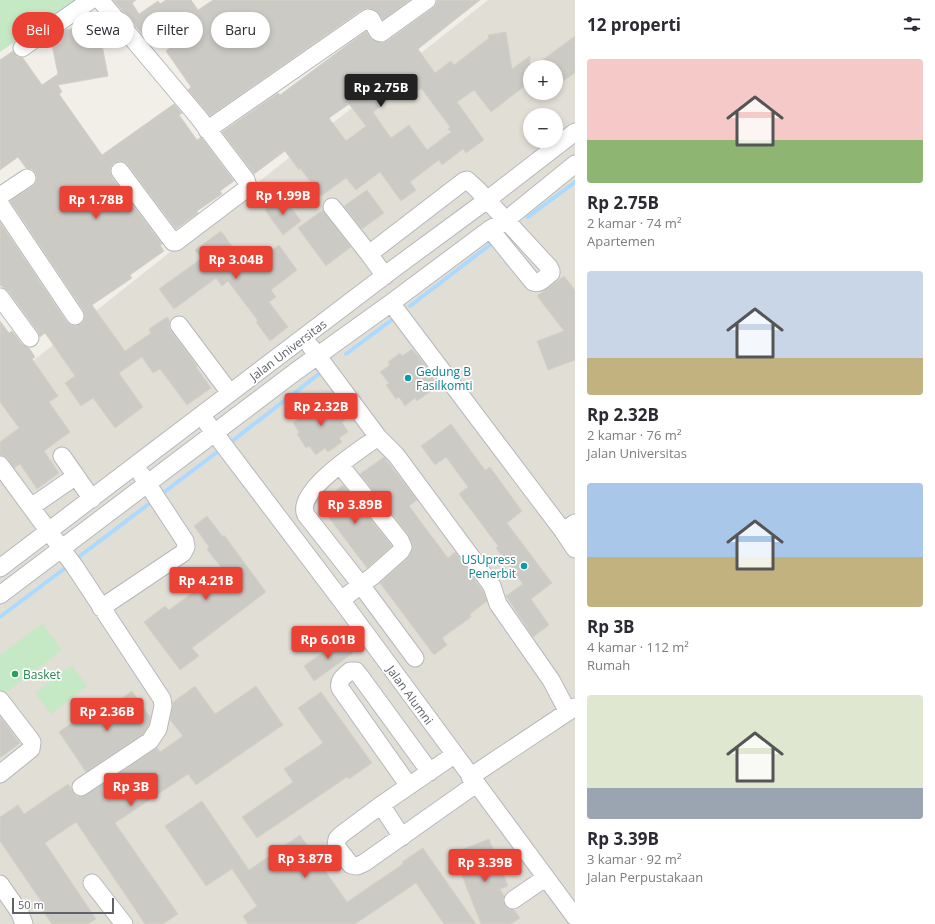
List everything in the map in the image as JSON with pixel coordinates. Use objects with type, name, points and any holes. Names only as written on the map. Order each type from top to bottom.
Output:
[{"type":"street","points":[[64,19],[91,0]]},
{"type":"street","points":[[100,0],[207,130],[246,180],[248,186],[176,242],[172,241],[120,171]]},
{"type":"street","points":[[207,130],[368,18],[371,19],[378,32],[381,33],[427,0]]},
{"type":"street","name":"Jalan Universitas","points":[[0,567],[92,499],[575,132]]},
{"type":"street","name":"Jalan Universitas","points":[[0,595],[61,549],[154,494],[214,433],[317,355],[392,303],[498,225],[575,164]]},
{"type":"street","points":[[0,196],[27,178]]},
{"type":"street","points":[[369,254],[464,181],[469,182],[487,200],[498,225]]},
{"type":"street","points":[[0,204],[75,316]]},
{"type":"street","points":[[332,206],[369,254],[412,287]]},
{"type":"street","points":[[0,298],[30,338]]},
{"type":"street","points":[[392,303],[569,527],[575,549]]},
{"type":"street","points":[[179,325],[230,393]]},
{"type":"street","points":[[303,338],[378,437],[396,454],[492,586],[498,604],[571,709],[475,778],[402,837],[364,863],[357,866],[351,865],[336,846],[337,839],[381,805],[454,755]]},
{"type":"street","points":[[280,355],[295,372]]},
{"type":"street","name":"Jalan Alumni","points":[[201,415],[341,600],[454,755],[475,778],[545,878],[572,908]]},
{"type":"street","points":[[378,437],[319,482],[308,495],[304,510],[306,516],[361,585],[415,658]]},
{"type":"street","points":[[62,456],[92,499]]},
{"type":"street","points":[[0,465],[49,531],[102,608],[162,700],[163,706],[158,729],[150,741],[81,787]]},
{"type":"street","points":[[340,465],[400,540],[403,547],[401,551],[341,600]]},
{"type":"street","points":[[102,608],[183,553],[186,547],[185,541],[135,466]]},
{"type":"street","points":[[31,507],[76,476]]},
{"type":"street","points":[[409,786],[340,688],[340,680],[350,671],[356,671],[360,676],[430,772]]},
{"type":"street","points":[[0,700],[30,739],[32,746],[31,749],[0,774]]},
{"type":"street","points":[[381,805],[402,837]]},
{"type":"street","points":[[513,900],[545,878]]},
{"type":"street","points":[[92,883],[124,924]]},
{"type":"street","points":[[0,884],[20,913],[24,924]]},
{"type":"shaded area","points":[[488,0],[575,0],[575,924],[0,924],[0,387]]},
{"type":"green space","points":[[0,0],[75,0],[58,12],[12,12],[12,44],[0,52]]},
{"type":"green space","name":"Basket","points":[[42,624],[62,650],[2,696],[0,693],[0,655]]},
{"type":"green space","points":[[71,665],[87,686],[51,714],[35,693]]},
{"type":"building","points":[[113,0],[136,0],[132,3],[139,14],[158,1],[160,4],[166,0],[191,0],[198,10],[213,0],[410,0],[383,20],[374,10],[367,8],[362,10],[210,116],[188,90],[191,87],[166,51],[170,48],[203,48],[203,12],[142,12],[142,34],[134,24],[134,12],[123,12]]},
{"type":"building","points":[[437,0],[480,0],[418,49],[435,73],[451,61],[454,65],[489,38],[488,35],[506,32],[512,69],[523,61],[523,87],[491,112],[474,90],[457,102],[484,140],[466,153],[463,149],[442,165],[439,160],[410,182],[416,190],[401,201],[380,172],[356,190],[346,178],[321,196],[285,151],[254,174],[222,132],[278,93],[280,95],[366,31],[375,41],[382,43],[433,8]],"holes":[[[408,85],[414,94],[421,88],[450,127],[448,129],[451,132],[427,150],[409,125],[391,138],[373,112]],[[349,104],[366,126],[346,141],[329,118]]]},
{"type":"building","points":[[72,29],[72,48],[103,48],[108,76],[58,85],[62,92],[59,94],[102,155],[174,104],[182,113],[179,115],[197,140],[201,137],[202,138],[234,181],[220,191],[222,194],[197,211],[198,213],[176,229],[128,165],[119,161],[114,163],[111,167],[110,172],[112,177],[162,244],[160,245],[164,251],[130,275],[132,278],[92,305],[125,351],[151,333],[149,329],[167,317],[170,321],[169,327],[171,331],[211,388],[187,405],[160,369],[153,373],[142,357],[119,373],[143,407],[115,428],[93,398],[81,406],[65,383],[75,376],[45,333],[40,337],[38,332],[8,291],[0,285],[0,222],[67,322],[76,326],[81,324],[84,320],[85,315],[83,310],[10,201],[33,186],[37,177],[35,173],[32,169],[26,168],[18,157],[0,170],[0,60],[13,51],[17,57],[23,58],[42,85],[58,74],[53,48],[64,48],[65,30]]},
{"type":"building","points":[[575,36],[575,73],[563,81],[563,60],[542,60]]},
{"type":"building","points":[[530,56],[530,60],[524,60]]},
{"type":"building","points":[[367,190],[384,213],[362,229],[344,206]]},
{"type":"building","points":[[283,197],[301,221],[283,235],[265,210]]},
{"type":"building","points":[[323,210],[351,247],[326,266],[298,228]]},
{"type":"building","points":[[221,231],[248,268],[279,245],[297,270],[271,290],[276,297],[269,302],[288,327],[270,341],[256,322],[258,321],[228,281],[222,286],[216,278],[174,309],[159,289],[202,258],[195,250]]},
{"type":"building","points":[[564,276],[575,290],[575,360],[548,370],[537,341],[564,331],[537,296]]},
{"type":"building","points":[[0,321],[9,333],[12,331],[22,344],[29,348],[35,357],[32,359],[58,396],[49,402],[70,432],[44,451],[59,473],[37,489],[20,464],[14,468],[8,459],[0,455],[0,442],[19,428],[0,402]]},
{"type":"building","name":"Gedung B Fasilkomti","points":[[412,349],[430,371],[429,372],[436,383],[428,389],[431,391],[417,401],[415,398],[405,406],[399,397],[396,399],[386,385],[389,383],[380,372],[390,365],[388,362],[400,353],[402,356]]},
{"type":"building","points":[[325,399],[331,408],[335,405],[345,420],[342,422],[348,432],[339,438],[342,442],[328,452],[325,448],[316,455],[309,446],[306,448],[297,434],[299,432],[293,423],[302,416],[300,412],[312,403],[315,407]]},
{"type":"building","points":[[451,424],[485,470],[490,467],[522,511],[507,523],[552,583],[531,599],[549,625],[533,637],[506,596],[523,584],[496,548],[498,546],[459,494],[468,487],[446,457],[435,465],[421,446]]},
{"type":"building","points":[[384,457],[417,500],[409,506],[448,558],[455,552],[483,591],[487,601],[470,614],[471,617],[442,638],[447,645],[434,655],[380,583],[408,558],[413,547],[408,534],[360,474]]},
{"type":"building","points":[[343,485],[392,546],[367,568],[317,502],[326,490],[330,495]]},
{"type":"building","points":[[207,516],[223,537],[224,535],[266,592],[192,648],[199,656],[180,670],[144,622],[165,606],[169,610],[223,570],[207,549],[209,547],[194,526]]},
{"type":"building","points":[[343,638],[353,653],[314,681],[304,666]]},
{"type":"building","points":[[195,686],[215,714],[256,686],[283,725],[196,785],[188,774],[115,823],[178,914],[163,924],[145,924],[76,822],[45,843],[96,919],[88,924],[52,924],[37,903],[41,901],[0,841],[0,817],[18,805],[24,814],[68,784],[77,797],[86,795],[157,748],[160,752],[183,736],[170,720],[173,702]]},
{"type":"building","points":[[132,691],[150,717],[149,725],[143,734],[86,772],[59,732],[81,716],[87,724]]},
{"type":"building","points":[[321,692],[372,763],[349,779],[347,777],[257,838],[242,817],[293,782],[284,769],[323,743],[298,708]]},
{"type":"building","points":[[0,716],[20,743],[0,758]]},
{"type":"building","points":[[202,801],[249,870],[300,835],[347,902],[403,864],[402,862],[423,848],[476,924],[444,924],[416,883],[355,924],[248,924],[243,916],[257,906],[232,869],[206,886],[165,826]]},
{"type":"building","points":[[489,839],[508,886],[500,889],[504,896],[503,900],[508,909],[514,910],[520,918],[511,924],[481,924],[453,853]]},
{"type":"waterway","points":[[528,217],[575,182]]},
{"type":"waterway","points":[[410,306],[491,244]]},
{"type":"waterway","points":[[346,354],[397,316]]},
{"type":"waterway","points":[[231,442],[324,370]]},
{"type":"waterway","points":[[159,496],[216,453]]},
{"type":"waterway","points":[[76,559],[154,500]]},
{"type":"waterway","points":[[0,617],[64,569]]},
{"type":"place","name":"Gedung B Fasilkomti","points":[[408,378]]},
{"type":"place","name":"USUpress Penerbit","points":[[524,566]]},
{"type":"place","name":"Basket","points":[[15,674]]}]
